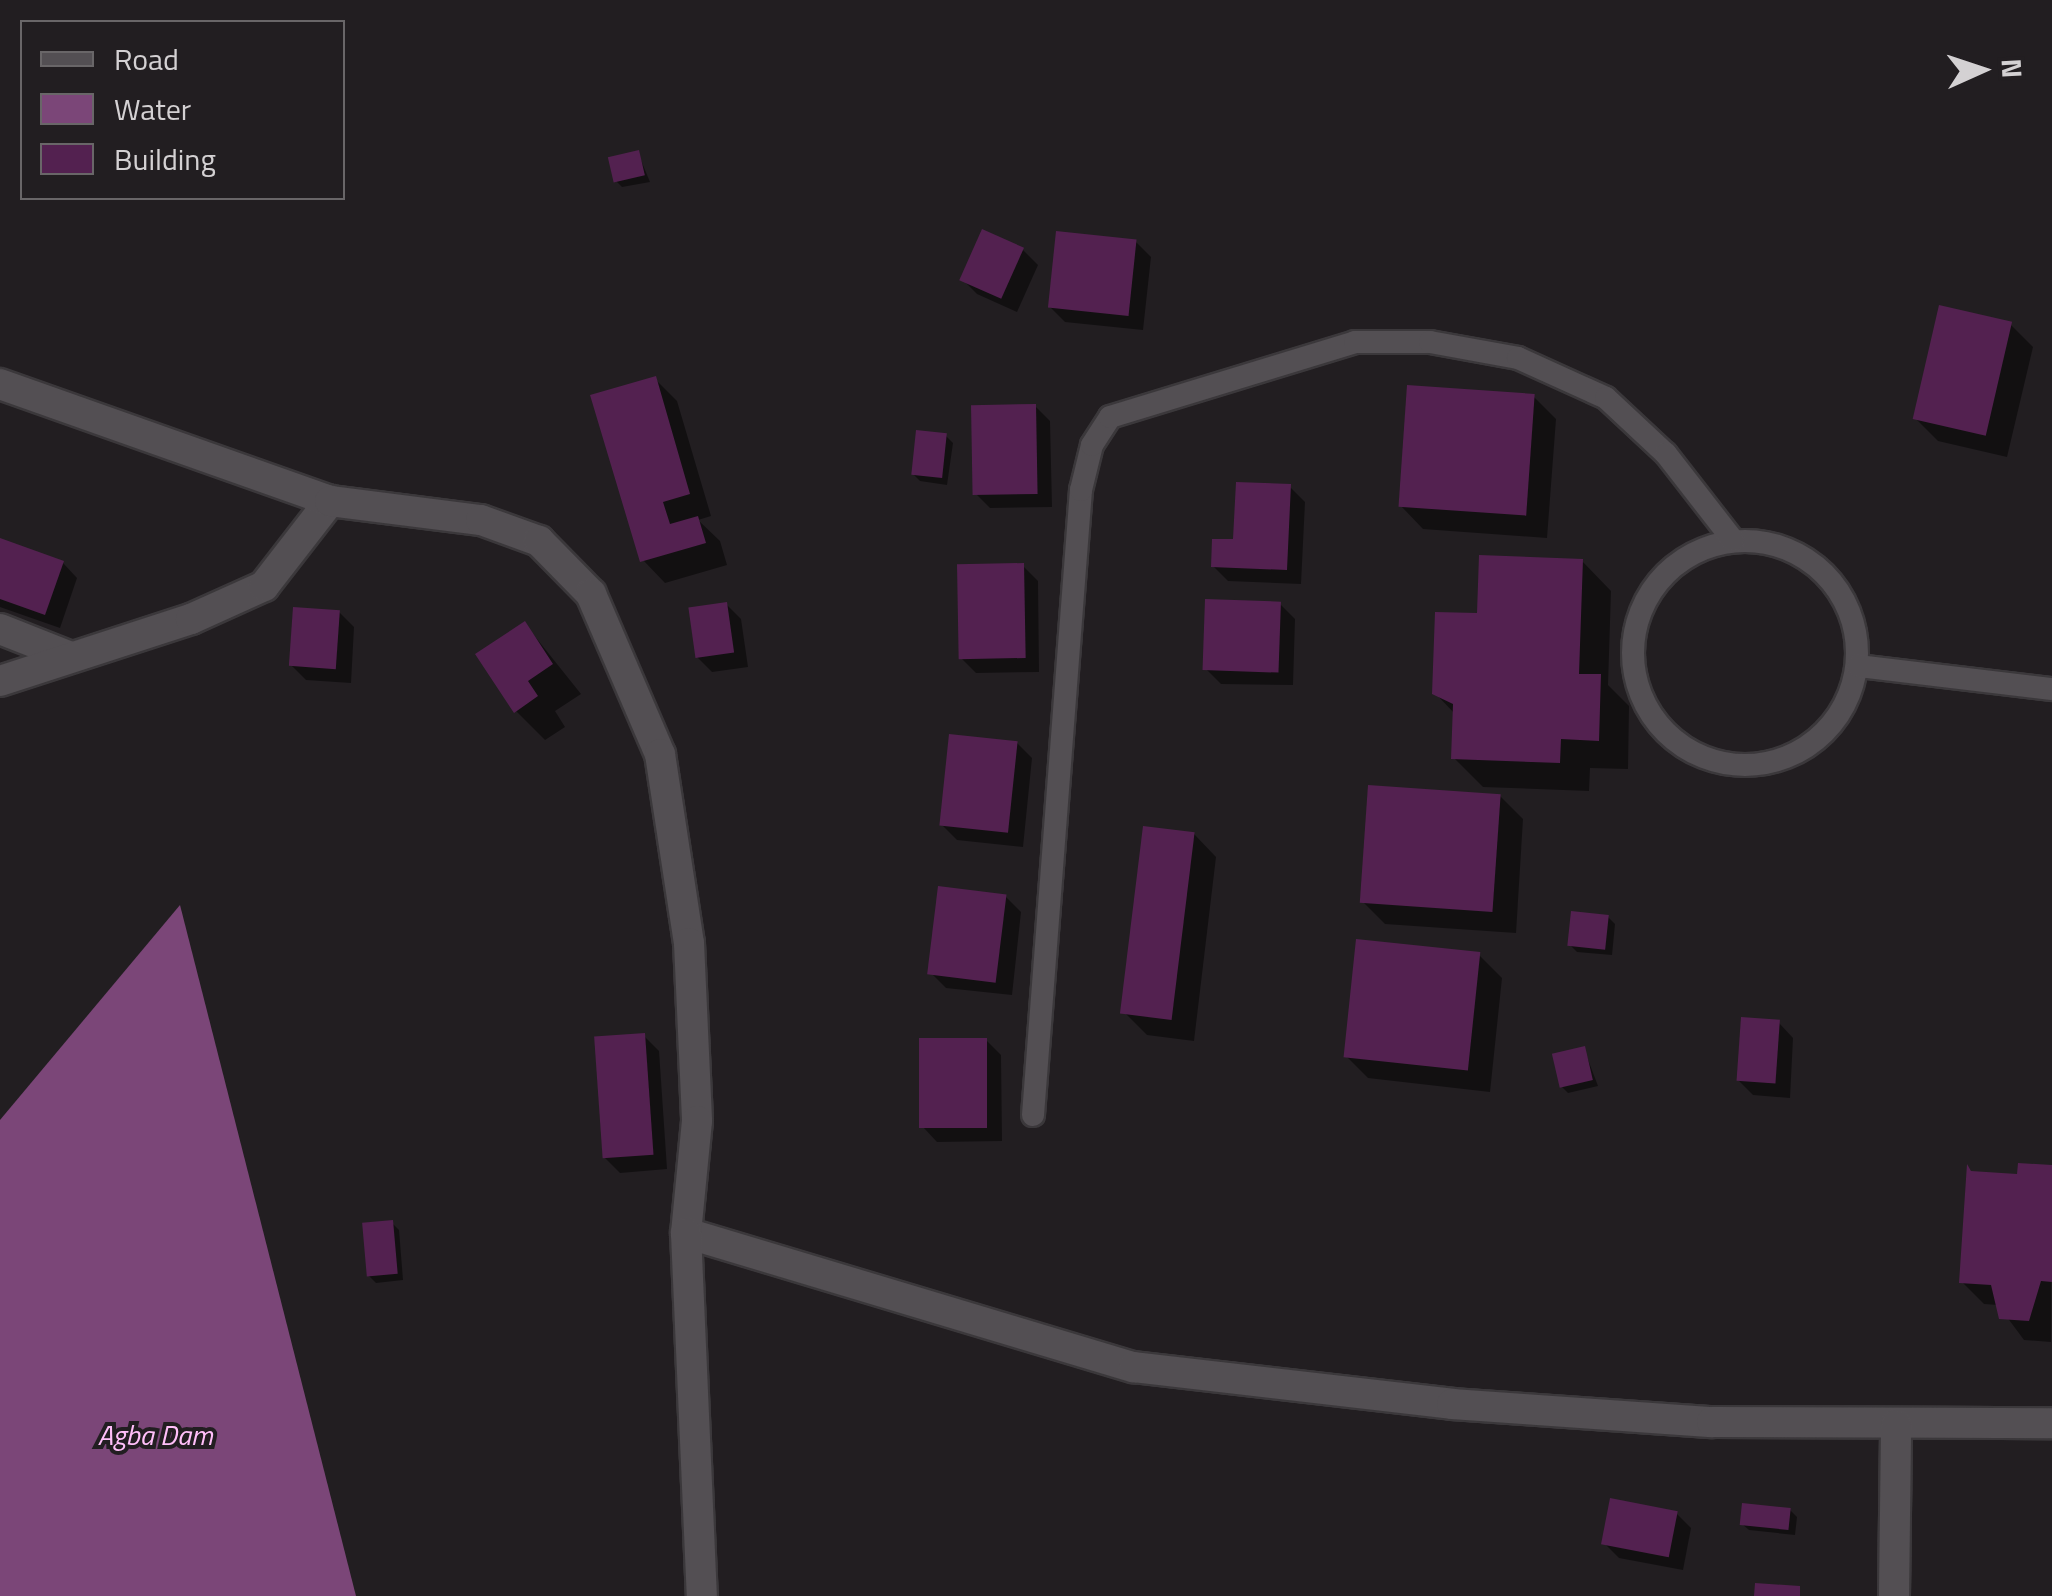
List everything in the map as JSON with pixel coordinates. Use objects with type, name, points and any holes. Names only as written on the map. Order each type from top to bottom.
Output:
[{"type":"street","points":[[0,384],[330,501],[481,520],[510,530],[539,541],[591,594],[660,754],[686,924],[698,1121],[686,1233],[702,1596]]},
{"type":"street","points":[[0,681],[191,619],[264,586],[330,501]]},
{"type":"street","points":[[0,630],[71,656]]},
{"type":"street","points":[[686,1233],[1134,1367],[1452,1404],[1712,1422],[2052,1423]]},
{"type":"street","points":[[1894,1596],[1896,1425]]},
{"type":"lane","points":[[1033,1115],[1081,490],[1092,445],[1110,417],[1355,342],[1430,342],[1518,358],[1606,398],[1666,454],[1734,540]]},
{"type":"lane","points":[[1734,540],[1783,547],[1826,573],[1856,632],[1858,666],[1830,728],[1805,749],[1774,762],[1740,766],[1708,760],[1666,731],[1638,690],[1636,622],[1672,566],[1701,548],[1734,540]]},
{"type":"lane","points":[[1858,666],[2052,690]]},
{"type":"water","name":"Agba Dam","points":[[180,905],[356,1596],[0,1596],[0,1120]]},
{"type":"building","points":[[639,150],[645,175],[614,183],[608,157]]},
{"type":"building","points":[[982,229],[1024,248],[1001,299],[959,280]]},
{"type":"building","points":[[1056,231],[1137,239],[1129,316],[1048,308]]},
{"type":"building","points":[[1939,305],[2012,322],[1986,436],[1913,419]]},
{"type":"building","points":[[656,376],[690,494],[663,502],[670,524],[698,516],[706,543],[640,562],[590,395]]},
{"type":"building","points":[[1407,385],[1535,394],[1526,516],[1398,507]]},
{"type":"building","points":[[1036,404],[1038,494],[973,495],[971,405]]},
{"type":"building","points":[[916,430],[947,433],[942,478],[911,475]]},
{"type":"building","points":[[1236,482],[1291,484],[1287,570],[1211,567],[1212,539],[1233,539]]},
{"type":"building","points":[[0,538],[64,561],[45,615],[0,599]]},
{"type":"building","points":[[1479,555],[1583,559],[1579,674],[1601,674],[1599,741],[1561,739],[1560,763],[1451,759],[1453,704],[1432,694],[1435,612],[1477,613]]},
{"type":"building","points":[[1024,563],[1026,658],[959,659],[957,564]]},
{"type":"building","points":[[1205,599],[1281,602],[1278,673],[1203,670]]},
{"type":"building","points":[[727,602],[734,653],[695,658],[688,607]]},
{"type":"building","points":[[293,607],[340,610],[336,669],[289,666]]},
{"type":"building","points":[[525,621],[553,664],[528,681],[538,696],[514,713],[475,654]]},
{"type":"building","points":[[949,734],[1018,741],[1008,833],[939,825]]},
{"type":"building","points":[[1368,785],[1501,794],[1492,912],[1360,903]]},
{"type":"building","points":[[1143,826],[1195,832],[1172,1020],[1120,1014]]},
{"type":"building","points":[[938,886],[1006,894],[996,983],[927,974]]},
{"type":"building","points":[[1571,911],[1609,915],[1605,950],[1567,946]]},
{"type":"building","points":[[1356,939],[1480,952],[1468,1070],[1344,1057]]},
{"type":"building","points":[[1741,1017],[1780,1020],[1775,1084],[1737,1081]]},
{"type":"building","points":[[645,1033],[654,1155],[603,1158],[594,1037]]},
{"type":"building","points":[[919,1038],[987,1038],[987,1128],[919,1128]]},
{"type":"building","points":[[1585,1046],[1593,1080],[1560,1088],[1552,1054]]},
{"type":"building","points":[[2018,1163],[2052,1165],[2052,1282],[2041,1281],[2029,1321],[1999,1319],[1991,1285],[1959,1283],[1967,1164],[1971,1171],[2017,1174]]},
{"type":"building","points":[[393,1220],[398,1274],[367,1276],[362,1223]]},
{"type":"building","points":[[1610,1498],[1678,1511],[1669,1557],[1601,1544]]},
{"type":"building","points":[[1742,1503],[1791,1508],[1788,1530],[1740,1525]]},
{"type":"building","points":[[1755,1583],[1800,1586],[1800,1596],[1754,1596]]}]
